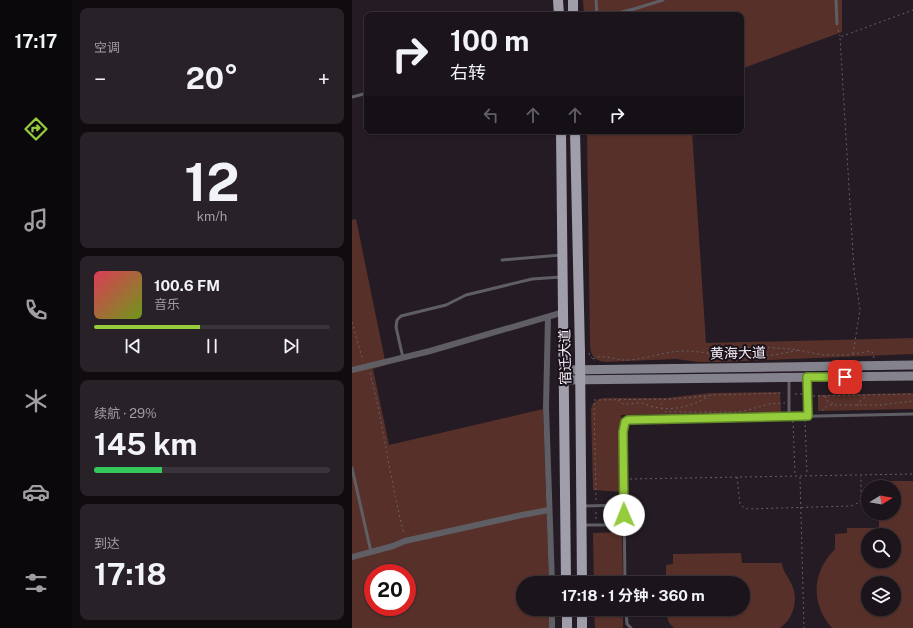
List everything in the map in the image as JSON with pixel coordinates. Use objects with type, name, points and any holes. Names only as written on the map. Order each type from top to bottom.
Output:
[{"type":"main road","points":[[558,0],[559,12]]},
{"type":"main road","points":[[573,0],[573,12]]},
{"type":"main road","name":"宿迁大道","points":[[561,134],[566,576]]},
{"type":"main road","name":"宿迁大道","points":[[575,134],[580,369],[582,576]]},
{"type":"main road","name":"黄海大道","points":[[564,370],[913,364]]},
{"type":"main road","name":"黄海大道","points":[[564,380],[913,376]]},
{"type":"main road","points":[[567,616],[567,628]]},
{"type":"main road","points":[[582,616],[582,628]]},
{"type":"street","points":[[352,370],[403,358],[564,312]]},
{"type":"street","points":[[548,317],[546,407],[552,576]]},
{"type":"street","points":[[352,556],[393,546],[405,541],[522,514],[549,510]]},
{"type":"street","points":[[552,616],[552,628]]},
{"type":"lane","points":[[596,0],[597,12]]},
{"type":"lane","points":[[622,12],[663,0]]},
{"type":"lane","points":[[836,0],[837,24]]},
{"type":"lane","points":[[352,97],[364,94]]},
{"type":"lane","points":[[502,260],[563,255]]},
{"type":"lane","points":[[403,358],[396,327],[397,320],[401,316],[446,305],[466,295],[532,279],[563,277]]},
{"type":"lane","points":[[788,377],[791,416]]},
{"type":"lane","points":[[806,416],[807,377]]},
{"type":"lane","points":[[625,576],[623,432],[625,422],[628,420],[913,414]]},
{"type":"lane","points":[[352,468],[371,552]]},
{"type":"lane","points":[[581,506],[624,505]]},
{"type":"lane","points":[[581,525],[624,524]]},
{"type":"lane","points":[[626,616],[627,624],[631,628]]},
{"type":"path","points":[[840,37],[913,10]]},
{"type":"path","points":[[837,24],[840,37],[854,271],[860,309],[853,354]]},
{"type":"path","points":[[352,322],[359,351],[363,360],[369,366],[395,502],[405,541]]},
{"type":"path","points":[[592,359],[602,356],[615,360],[632,360],[675,352],[706,352],[758,347],[800,350],[824,355],[853,354],[870,351],[873,353],[874,358]]},
{"type":"path","points":[[706,352],[759,357],[800,350]]},
{"type":"path","points":[[589,352],[592,359],[599,362]]},
{"type":"path","points":[[625,363],[632,362]]},
{"type":"path","points":[[858,406],[861,400],[867,395]]},
{"type":"path","points":[[618,400],[621,404],[643,404],[661,408],[681,407],[692,404],[708,396]]},
{"type":"path","points":[[825,396],[826,400],[834,405]]},
{"type":"path","points":[[661,408],[661,405],[665,399]]},
{"type":"path","points":[[820,416],[826,406],[881,406],[913,401]]},
{"type":"path","points":[[661,408],[666,412],[736,412],[769,404],[789,403]]},
{"type":"path","points":[[791,416],[795,476]]},
{"type":"path","points":[[806,416],[807,476]]},
{"type":"path","points":[[624,479],[913,474]]},
{"type":"path","points":[[737,477],[738,500],[743,507],[748,509],[846,507],[857,505],[861,498],[861,475]]},
{"type":"path","points":[[800,476],[804,628]]},
{"type":"shaded area","points":[[583,0],[842,0],[842,32],[744,68],[744,12],[584,12]]},
{"type":"shaded area","points":[[587,134],[692,134],[706,343],[913,338],[913,354],[722,362],[697,362],[676,359],[606,362],[596,359],[592,355],[590,344]]},
{"type":"shaded area","points":[[356,219],[386,365],[373,369],[389,445],[543,409],[549,576],[516,576],[516,616],[550,616],[551,628],[352,628],[352,220]]},
{"type":"shaded area","points":[[780,392],[781,412],[621,415],[622,492],[593,490],[591,409],[597,401],[603,398],[666,398],[710,393]]},
{"type":"shaded area","points":[[913,393],[913,409],[818,411],[818,395]]},
{"type":"shaded area","points":[[901,481],[913,481],[913,628],[832,628],[820,608],[817,598],[817,588],[818,578],[822,568],[827,558],[835,549],[835,534],[847,533],[847,528],[861,528],[861,568],[901,568],[901,528],[879,528],[879,520],[901,520]]},
{"type":"shaded area","points":[[622,532],[623,576],[594,576],[593,533]]},
{"type":"shaded area","points":[[741,553],[742,563],[782,563],[795,595],[792,614],[780,628],[674,628],[670,624],[667,616],[750,616],[750,576],[666,576],[666,565],[673,564],[673,554]]},
{"type":"shaded area","points":[[594,616],[623,616],[623,628],[595,628]]},
{"type":"route","points":[[624,515],[623,432],[625,422],[628,420],[808,416],[807,377],[845,377]]}]
